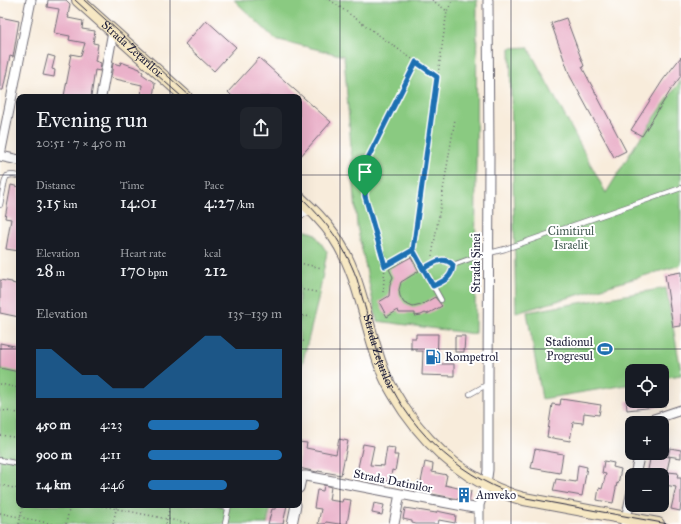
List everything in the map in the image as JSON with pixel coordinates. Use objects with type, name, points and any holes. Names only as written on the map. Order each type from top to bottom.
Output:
[{"type":"main road","name":"Strada Zețarilor","points":[[78,0],[183,94]]},
{"type":"main road","name":"Strada Zețarilor","points":[[302,201],[320,218],[334,235],[349,263],[356,280],[381,367],[388,384],[398,401],[424,436],[451,462],[486,485],[524,499],[626,521],[658,524]]},
{"type":"street","points":[[16,159],[0,155],[31,0]]},
{"type":"street","name":"Strada Șinei","points":[[479,524],[480,501],[486,485],[488,470],[488,0]]},
{"type":"street","points":[[102,94],[112,31]]},
{"type":"street","points":[[302,213],[311,209]]},
{"type":"street","points":[[663,416],[681,410]]},
{"type":"street","name":"Strada Datinilor","points":[[302,478],[306,476],[479,509]]},
{"type":"street","points":[[394,524],[400,494]]},
{"type":"street","points":[[292,524],[295,508]]},
{"type":"lane","points":[[0,204],[7,176],[16,176]]},
{"type":"lane","points":[[453,265],[514,246],[681,188]]},
{"type":"lane","points":[[413,250],[442,300]]},
{"type":"lane","points":[[423,269],[436,261],[443,260],[448,261],[453,265]]},
{"type":"lane","points":[[433,286],[448,278],[451,274],[453,265]]},
{"type":"lane","points":[[470,394],[488,384]]},
{"type":"lane","points":[[0,460],[16,463]]},
{"type":"lane","points":[[225,524],[229,508]]},
{"type":"path","points":[[330,0],[437,77]]},
{"type":"path","points":[[432,0],[447,11]]},
{"type":"path","points":[[385,266],[413,250],[447,11],[453,0]]},
{"type":"path","points":[[383,292],[385,266],[365,196],[368,158],[416,62]]},
{"type":"path","points":[[431,264],[455,119]]},
{"type":"path","points":[[302,264],[322,268]]},
{"type":"path","points":[[302,290],[316,292]]},
{"type":"path","points":[[302,316],[311,317]]},
{"type":"path","points":[[302,341],[306,342]]},
{"type":"path","points":[[0,384],[16,387]]},
{"type":"path","points":[[0,410],[16,413]]},
{"type":"path","points":[[0,434],[16,437]]},
{"type":"path","points":[[0,485],[16,488]]},
{"type":"path","points":[[19,524],[22,508]]},
{"type":"path","points":[[66,524],[69,508]]},
{"type":"path","points":[[112,508],[192,524]]},
{"type":"path","points":[[166,524],[169,508]]},
{"type":"path","points":[[113,524],[116,509]]},
{"type":"path","points":[[0,513],[53,524]]},
{"type":"green space","points":[[234,0],[477,0],[475,334],[377,321],[357,226],[344,56],[275,39]]},
{"type":"green space","name":"Cimitirul Israelit","points":[[528,47],[606,193],[636,144],[681,80],[681,265],[516,313],[510,48]]},
{"type":"green space","points":[[302,230],[314,233],[327,252],[318,300],[302,365]]},
{"type":"green space","name":"Stadionul Progresul","points":[[666,288],[681,375],[669,377],[669,364],[625,364],[625,385],[542,399],[527,312]]},
{"type":"green space","points":[[0,366],[16,369],[16,508],[270,508],[267,524],[0,524]]},
{"type":"building","points":[[48,0],[66,0],[70,4],[68,18],[83,21],[82,29],[95,31],[93,43],[98,44],[95,61],[101,63],[100,71],[95,70],[91,94],[64,94],[71,54],[81,56],[85,43],[69,40],[70,36],[54,33],[59,9],[47,7]]},
{"type":"building","points":[[0,17],[19,21],[13,57],[10,56],[3,90],[0,90]]},
{"type":"building","points":[[566,18],[584,66],[582,67],[626,151],[614,157],[570,76],[551,23]]},
{"type":"building","points":[[206,20],[236,47],[214,71],[185,44]]},
{"type":"building","points":[[48,55],[55,57],[52,69],[55,70],[54,77],[43,75]]},
{"type":"building","points":[[681,57],[681,76],[642,136],[631,130],[663,80]]},
{"type":"building","points":[[259,58],[300,94],[230,94],[228,92]]},
{"type":"building","points":[[121,62],[140,69],[143,72],[142,74],[155,83],[153,94],[141,94],[142,85],[111,78],[113,63],[120,65]]},
{"type":"building","points":[[302,96],[331,122],[302,155]]},
{"type":"building","points":[[11,185],[16,186],[16,251],[6,249],[11,219],[5,218]]},
{"type":"building","points":[[411,257],[419,271],[401,282],[399,290],[400,296],[404,303],[413,307],[421,305],[435,297],[442,306],[427,314],[425,313],[415,316],[415,313],[399,313],[398,310],[387,317],[379,302],[389,296],[390,284],[393,277],[389,269]]},
{"type":"building","points":[[681,272],[681,326],[673,327],[665,275]]},
{"type":"building","points":[[0,280],[12,282],[16,284],[16,316],[0,313]]},
{"type":"building","points":[[416,334],[438,334],[437,364],[454,364],[454,376],[422,375],[423,351],[411,349],[411,338],[416,338]]},
{"type":"building","points":[[455,336],[465,336],[464,352],[455,352]]},
{"type":"building","points":[[0,343],[16,346],[16,371],[0,368]]},
{"type":"building","points":[[561,399],[601,405],[599,415],[584,413],[583,423],[573,422],[570,441],[547,437],[552,404],[560,405]]},
{"type":"building","points":[[627,408],[646,408],[627,410]]},
{"type":"building","points":[[339,439],[348,441],[341,475],[302,469],[302,442],[307,443],[306,448],[336,454]]},
{"type":"building","points":[[363,444],[374,446],[370,465],[384,466],[387,447],[395,448],[394,455],[398,455],[395,471],[392,470],[391,476],[389,475],[386,483],[368,480],[369,474],[357,472]]},
{"type":"building","points":[[670,448],[681,450],[681,458],[669,456]]},
{"type":"building","points":[[535,449],[563,454],[560,473],[531,468]]},
{"type":"building","points":[[670,457],[668,468],[648,468],[650,460],[669,460]]},
{"type":"building","points":[[604,461],[614,463],[613,467],[621,469],[613,503],[597,500],[599,488],[602,489],[606,474],[602,473]]},
{"type":"building","points":[[425,462],[433,464],[432,472],[447,475],[445,485],[471,491],[469,501],[416,491],[418,481],[421,482]]},
{"type":"building","points":[[578,465],[587,467],[582,496],[553,491],[556,479],[576,482]]},
{"type":"building","points":[[669,472],[678,473],[677,478],[681,478],[680,511],[671,509],[676,487],[669,486]]},
{"type":"building","points":[[324,485],[331,487],[329,500],[342,502],[343,499],[351,500],[347,524],[326,522],[325,524],[318,524],[321,509],[314,508],[317,490],[323,491]]},
{"type":"building","points":[[374,503],[384,505],[382,515],[372,513]]},
{"type":"building","points":[[286,508],[283,524],[268,524],[272,509]]},
{"type":"building","points":[[405,508],[436,513],[437,511],[456,515],[455,523],[439,520],[438,524],[412,523],[412,521],[403,519]]},
{"type":"tram line","points":[[75,0],[87,11]]},
{"type":"tram line","points":[[84,0],[188,94]]},
{"type":"tram line","points":[[156,74],[179,94]]},
{"type":"tram line","points":[[302,198],[326,224],[340,244],[352,266],[375,344],[387,378],[398,399],[426,437],[443,453],[462,468],[482,480],[526,498],[668,524]]},
{"type":"place","name":"Stadionul Progresul","points":[[605,349]]},
{"type":"place","name":"Rompetrol","points":[[433,357]]},
{"type":"place","name":"Amveko","points":[[464,495]]},
{"type":"route","points":[[365,196],[368,158],[416,62],[437,77],[413,250],[423,269],[433,286],[448,278],[453,270],[452,263],[443,260],[436,261],[423,269],[413,250],[385,266],[365,196]]}]
